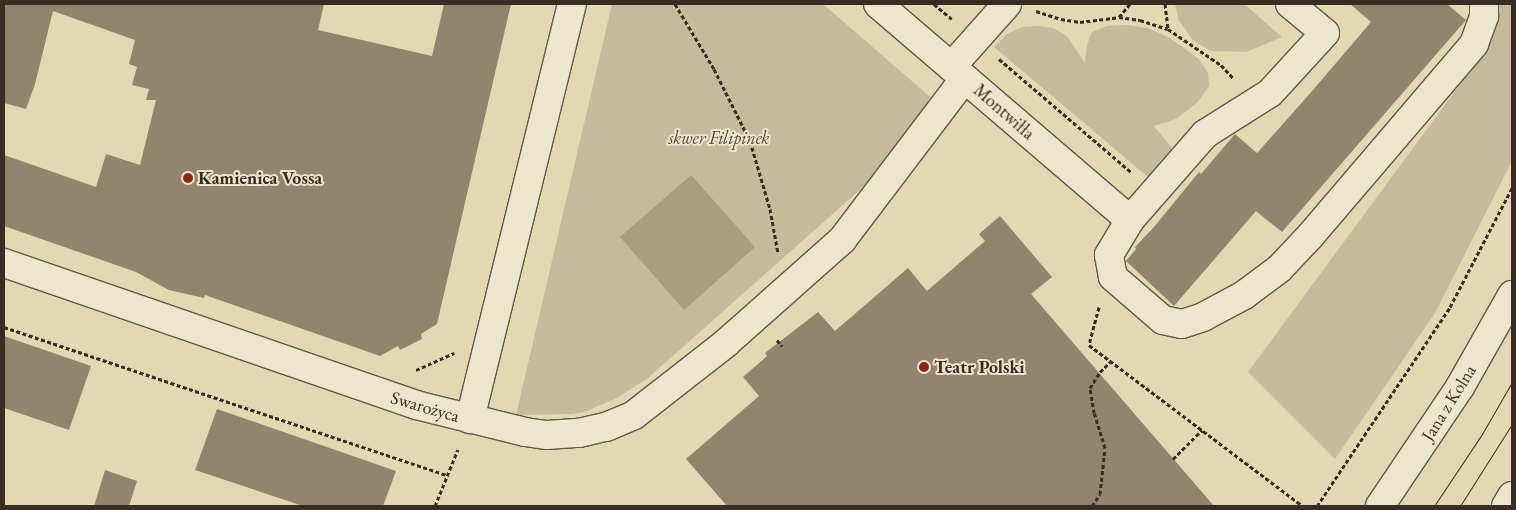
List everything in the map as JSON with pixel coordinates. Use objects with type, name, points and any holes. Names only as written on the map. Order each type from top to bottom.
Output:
[{"type":"street","name":"Swarożyca","points":[[4,263],[383,395],[470,419],[572,4]]},
{"type":"street","name":"Montwiłła","points":[[878,4],[1130,220]]},
{"type":"street","points":[[470,419],[516,430],[556,435],[579,433],[606,427],[634,415],[726,343],[842,240],[901,165],[976,39],[1007,4]]},
{"type":"street","points":[[1290,4],[1325,33],[1270,93],[1257,103],[1205,134],[1130,220],[1109,255],[1113,277],[1163,320],[1182,324],[1204,317],[1244,295],[1279,269],[1311,235],[1474,44],[1484,16],[1484,4]]},
{"type":"street","name":"Jana z Kolna","points":[[1380,506],[1460,387],[1512,295]]},
{"type":"street","points":[[1506,506],[1512,496]]},
{"type":"path","points":[[676,4],[714,68],[750,141],[770,209],[778,255]]},
{"type":"path","points":[[934,4],[1154,192]]},
{"type":"path","points":[[1119,17],[1130,4]]},
{"type":"path","points":[[1165,4],[1168,29]]},
{"type":"path","points":[[1033,10],[1062,19],[1080,22],[1119,17],[1140,20],[1168,29],[1222,65],[1257,103]]},
{"type":"path","points":[[1317,506],[1450,307],[1512,188]]},
{"type":"path","points":[[1110,264],[1089,345],[1303,506]]},
{"type":"path","points":[[4,327],[447,475]]},
{"type":"path","points":[[409,372],[456,352]]},
{"type":"path","points":[[1092,506],[1100,494],[1105,448],[1094,413],[1090,388],[1100,372],[1111,361]]},
{"type":"path","points":[[435,506],[470,419]]},
{"type":"path","points":[[1173,458],[1202,430]]},
{"type":"green space","name":"skwer Filipinek","points":[[612,4],[823,4],[936,102],[892,158],[862,188],[648,378],[617,398],[584,412],[516,415]]},
{"type":"green space","points":[[1175,4],[1244,4],[1282,37],[1246,52],[1210,51],[1193,40],[1179,21]]},
{"type":"green space","points":[[1494,4],[1512,4],[1512,161],[1435,313],[1335,459],[1248,372],[1486,49]]},
{"type":"green space","points":[[1127,25],[1148,28],[1170,38],[1199,59],[1208,73],[1209,86],[1197,103],[1176,119],[1154,126],[1172,148],[1148,177],[994,47],[1007,34],[1022,27],[1038,26],[1053,28],[1067,36],[1085,63],[1087,45],[1092,32],[1107,26]]},
{"type":"shaded area","points":[[691,175],[755,247],[684,310],[620,237]]},
{"type":"building","points":[[4,4],[324,4],[318,30],[432,56],[444,4],[511,4],[437,324],[421,334],[422,339],[400,350],[398,346],[380,356],[205,295],[204,298],[169,290],[136,272],[4,226],[4,155],[96,187],[106,154],[140,165],[156,100],[146,100],[149,89],[132,85],[137,67],[129,64],[135,40],[53,11],[35,84],[26,109],[4,103]]},
{"type":"building","points":[[1350,4],[1447,4],[1466,20],[1282,232],[1256,211],[1174,306],[1126,261],[1136,249],[1135,247],[1199,172],[1201,174],[1235,134],[1257,153],[1313,90],[1371,22]]},
{"type":"building","name":"Teatr Polski","points":[[1000,216],[1052,277],[1031,294],[1214,506],[727,506],[686,459],[759,396],[743,377],[767,356],[765,353],[818,312],[835,331],[908,268],[927,291],[985,241],[979,234]]},
{"type":"building","points":[[4,336],[91,366],[69,430],[4,408]]},
{"type":"building","points":[[217,409],[396,471],[383,506],[303,506],[195,470]]},
{"type":"building","points":[[105,470],[137,481],[129,506],[94,506]]},
{"type":"tram line","points":[[1434,506],[1482,434],[1512,382]]},
{"type":"tram line","points":[[1460,506],[1512,424]]},
{"type":"place","name":"Kamienica Vossa","points":[[188,178]]},
{"type":"place","name":"Teatr Polski","points":[[924,367]]}]
